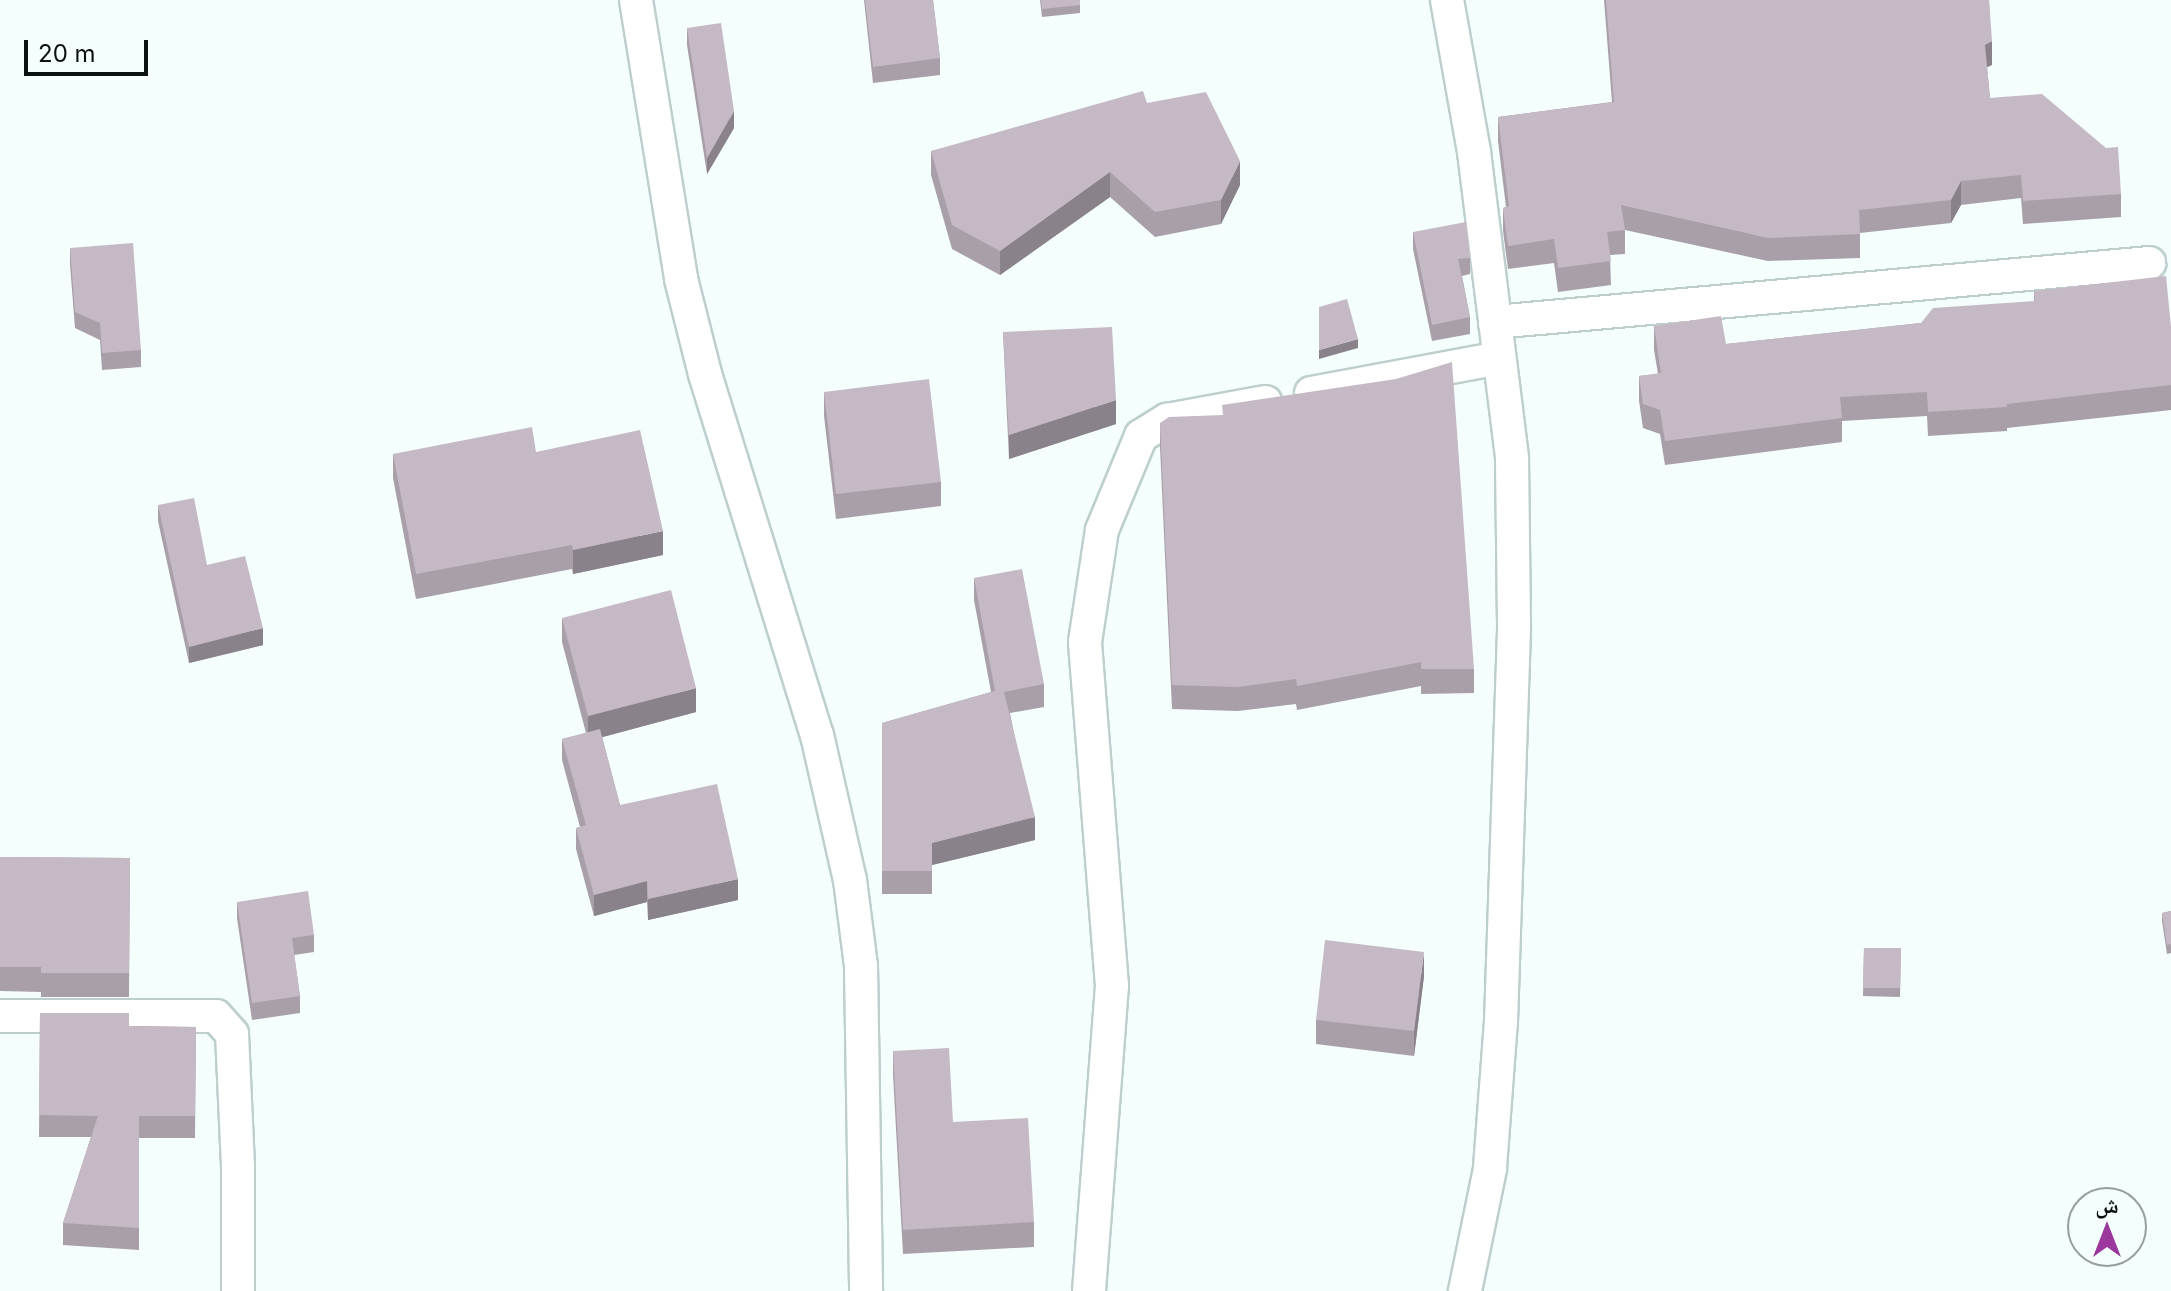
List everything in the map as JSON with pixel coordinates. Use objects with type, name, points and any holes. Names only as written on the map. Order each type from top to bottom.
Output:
[{"type":"street","points":[[636,0],[681,279],[705,374],[817,735],[850,880],[861,966],[866,1291]]},
{"type":"street","points":[[1447,0],[1474,152],[1512,459],[1514,630],[1501,1006],[1490,1169],[1465,1291]]},
{"type":"street","points":[[1495,322],[2149,263]]},
{"type":"street","points":[[1089,1291],[1112,986],[1085,642],[1102,530],[1124,472],[1141,436],[1167,420],[1499,358]]},
{"type":"street","points":[[0,1016],[216,1016],[232,1034],[238,1167],[238,1291]]},
{"type":"building","points":[[865,0],[933,0],[940,58],[873,67]]},
{"type":"building","points":[[1041,0],[1080,0],[1080,5],[1042,9]]},
{"type":"building","points":[[1606,0],[1989,0],[1992,41],[1985,45],[1990,98],[2042,94],[2106,148],[2118,147],[2121,194],[2023,201],[2021,175],[1961,181],[1951,200],[1859,210],[1860,234],[1768,238],[1621,205],[1625,230],[1607,232],[1611,261],[1558,268],[1554,239],[1508,246],[1503,208],[1509,206],[1498,117],[1614,102]]},
{"type":"building","points":[[721,23],[734,111],[707,158],[687,28]]},
{"type":"building","points":[[1143,91],[1147,103],[1206,92],[1240,161],[1221,200],[1155,212],[1110,172],[1000,251],[952,225],[931,151]]},
{"type":"building","points":[[1466,222],[1470,258],[1458,259],[1470,317],[1432,325],[1413,232]]},
{"type":"building","points":[[133,243],[141,350],[102,353],[100,323],[75,312],[70,248]]},
{"type":"building","points":[[2166,276],[2171,327],[2171,385],[2007,404],[2007,407],[1928,412],[1927,392],[1840,397],[1842,418],[1665,441],[1660,410],[1643,404],[1639,376],[1661,373],[1654,326],[1721,316],[1726,344],[1921,323],[1933,308],[2035,301],[2034,291]]},
{"type":"building","points":[[1347,299],[1358,339],[1319,350],[1319,307]]},
{"type":"building","points":[[1112,327],[1116,400],[1009,435],[1003,332]]},
{"type":"building","points":[[1452,362],[1474,669],[1421,669],[1421,662],[1297,686],[1296,679],[1238,687],[1172,685],[1160,423],[1169,417],[1223,415],[1222,405],[1396,379]]},
{"type":"building","points":[[929,379],[941,482],[836,494],[824,392]]},
{"type":"building","points":[[532,427],[536,452],[640,430],[663,531],[573,550],[572,545],[416,574],[393,454]]},
{"type":"building","points":[[194,498],[207,565],[245,556],[263,628],[189,647],[158,505]]},
{"type":"building","points":[[1022,569],[1044,684],[1004,692],[1035,817],[932,843],[932,871],[882,871],[882,723],[995,691],[974,578]]},
{"type":"building","points":[[671,590],[696,688],[588,716],[562,618]]},
{"type":"building","points":[[600,729],[620,805],[717,784],[738,879],[648,899],[647,881],[594,895],[576,828],[586,825],[562,739]]},
{"type":"building","points":[[0,857],[130,858],[129,973],[41,973],[41,967],[0,967]]},
{"type":"building","points":[[308,891],[314,935],[292,938],[300,996],[252,1003],[237,902]]},
{"type":"building","points":[[2171,911],[2171,944],[2167,945],[2162,913]]},
{"type":"building","points":[[1325,940],[1424,952],[1414,1031],[1316,1020]]},
{"type":"building","points":[[1864,948],[1901,948],[1900,988],[1863,988]]},
{"type":"building","points":[[40,1013],[129,1013],[129,1026],[196,1027],[195,1116],[139,1116],[139,1228],[63,1223],[98,1116],[39,1115]]},
{"type":"building","points":[[949,1048],[953,1122],[1028,1118],[1034,1222],[903,1230],[893,1051]]}]
